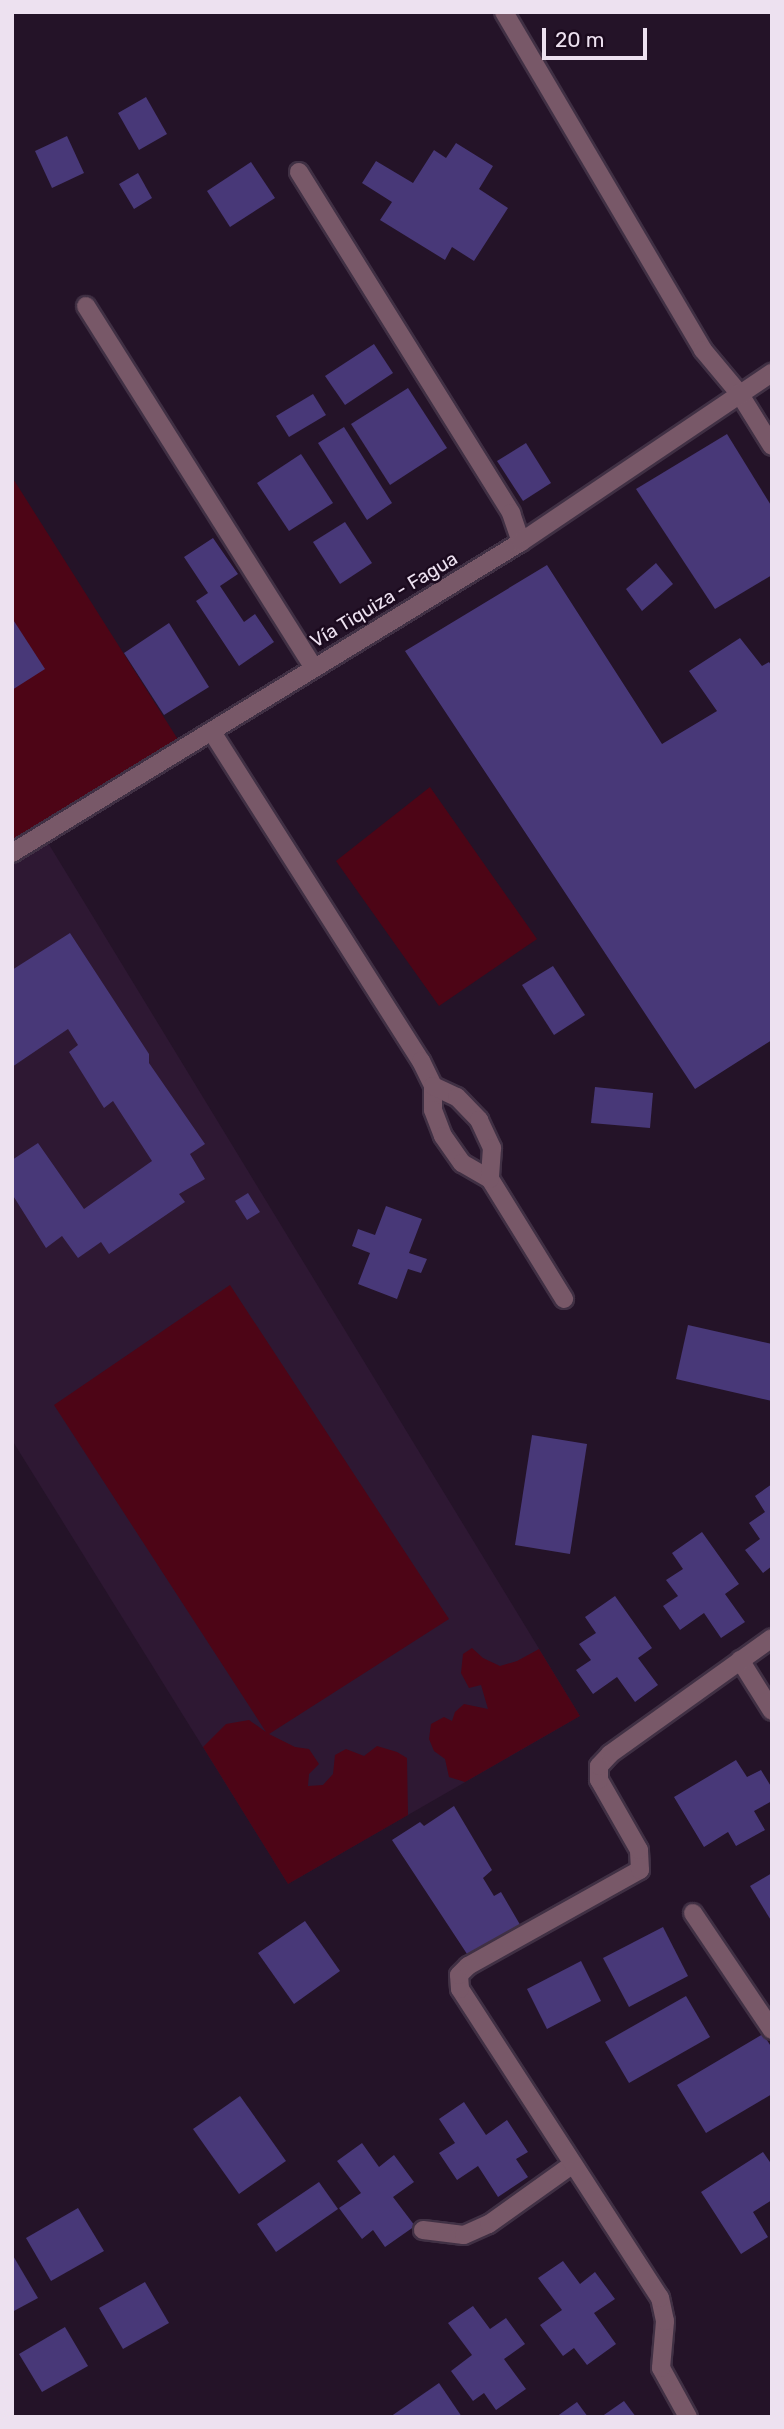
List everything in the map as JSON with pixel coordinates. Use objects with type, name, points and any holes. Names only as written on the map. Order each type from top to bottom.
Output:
[{"type":"street","points":[[504,12],[703,350],[739,393],[772,446]]},
{"type":"street","points":[[299,172],[511,513],[521,542]]},
{"type":"street","points":[[86,306],[313,667]]},
{"type":"street","name":"Vía Tiquiza - Fagua","points":[[12,853],[521,542],[772,373]]},
{"type":"street","points":[[212,732],[433,1086],[433,1110],[443,1136],[462,1163],[490,1179],[564,1299]]},
{"type":"street","points":[[433,1086],[457,1097],[478,1120],[492,1149],[490,1179]]},
{"type":"street","points":[[688,2417],[661,2368],[665,2321],[660,2298],[460,1989],[459,1975],[468,1966],[640,1870],[639,1850],[599,1780],[599,1766],[610,1754],[772,1638]]},
{"type":"street","points":[[740,1660],[772,1711]]},
{"type":"street","points":[[693,1913],[772,2030]]},
{"type":"street","points":[[423,2230],[464,2235],[489,2224],[573,2164]]},
{"type":"shaded area","points":[[12,477],[184,749],[12,857]]},
{"type":"shaded area","points":[[430,787],[537,939],[439,1006],[336,861]]},
{"type":"shaded area","points":[[42,833],[580,1716],[288,1884],[12,1440],[12,853]]},
{"type":"shaded area","points":[[230,1285],[449,1619],[269,1734],[295,1747],[309,1749],[319,1764],[309,1774],[308,1786],[323,1785],[333,1774],[335,1755],[346,1749],[364,1756],[377,1746],[407,1758],[408,1815],[288,1884],[203,1747],[226,1724],[249,1720],[266,1732],[54,1405]]},
{"type":"shaded area","points":[[472,1648],[483,1658],[500,1666],[517,1661],[539,1649],[580,1716],[465,1782],[449,1777],[445,1759],[434,1751],[429,1739],[431,1724],[444,1717],[452,1721],[455,1712],[464,1704],[488,1709],[481,1685],[469,1688],[461,1673],[463,1654]]},
{"type":"building","points":[[146,97],[167,134],[139,150],[118,113]]},
{"type":"building","points":[[67,136],[84,173],[52,188],[35,151]]},
{"type":"building","points":[[456,143],[493,166],[479,189],[508,208],[474,261],[452,247],[445,260],[380,220],[392,202],[362,183],[376,161],[413,183],[434,150],[446,158]]},
{"type":"building","points":[[251,162],[275,198],[230,227],[207,191]]},
{"type":"building","points":[[138,173],[152,198],[134,209],[119,184]]},
{"type":"building","points":[[374,344],[393,373],[345,405],[325,376]]},
{"type":"building","points":[[408,388],[447,448],[390,485],[351,424]]},
{"type":"building","points":[[313,394],[326,415],[289,437],[276,416]]},
{"type":"building","points":[[344,427],[392,503],[367,520],[318,443]]},
{"type":"building","points":[[727,434],[772,507],[772,575],[715,609],[636,489]]},
{"type":"building","points":[[526,443],[551,483],[523,501],[497,461]]},
{"type":"building","points":[[301,454],[333,503],[289,531],[257,483]]},
{"type":"building","points":[[345,522],[372,563],[340,584],[313,542]]},
{"type":"building","points":[[213,538],[238,574],[220,586],[244,622],[255,614],[274,642],[239,666],[196,601],[208,593],[184,557]]},
{"type":"building","points":[[656,563],[673,584],[642,611],[626,589]]},
{"type":"building","points":[[547,565],[662,744],[717,711],[689,671],[740,638],[762,666],[769,662],[772,667],[772,1040],[695,1089],[405,651]]},
{"type":"building","points":[[12,618],[45,669],[12,690]]},
{"type":"building","points":[[169,623],[209,687],[164,715],[124,653]]},
{"type":"building","points":[[70,933],[149,1054],[149,1063],[205,1144],[190,1154],[205,1179],[179,1194],[185,1202],[109,1254],[101,1242],[78,1258],[62,1236],[46,1248],[12,1194],[12,1160],[38,1143],[84,1209],[152,1161],[113,1101],[104,1108],[69,1052],[78,1045],[68,1029],[12,1067],[12,970]]},
{"type":"building","points":[[553,966],[585,1015],[554,1035],[522,985]]},
{"type":"building","points":[[595,1087],[653,1093],[650,1128],[591,1123]]},
{"type":"building","points":[[248,1193],[260,1212],[247,1220],[235,1201]]},
{"type":"building","points":[[386,1206],[422,1219],[409,1253],[427,1259],[421,1273],[408,1269],[397,1299],[358,1284],[370,1253],[352,1246],[358,1229],[375,1235]]},
{"type":"building","points":[[688,1325],[772,1344],[772,1401],[676,1379]]},
{"type":"building","points":[[532,1435],[587,1444],[570,1554],[515,1545]]},
{"type":"building","points":[[772,1484],[772,1566],[763,1573],[745,1550],[760,1539],[749,1523],[765,1512],[755,1496]]},
{"type":"building","points":[[702,1532],[739,1584],[725,1594],[745,1622],[721,1638],[704,1613],[680,1630],[663,1606],[678,1596],[666,1580],[683,1569],[672,1553]]},
{"type":"building","points":[[615,1596],[652,1648],[638,1658],[658,1685],[635,1702],[617,1677],[593,1694],[576,1670],[591,1660],[579,1644],[596,1633],[585,1617]]},
{"type":"building","points":[[736,1760],[747,1777],[761,1770],[772,1788],[772,1801],[754,1811],[765,1830],[736,1846],[728,1832],[704,1847],[674,1797]]},
{"type":"building","points":[[454,1806],[492,1870],[483,1878],[494,1896],[501,1892],[522,1928],[469,1957],[392,1840],[420,1822],[424,1826]]},
{"type":"building","points":[[772,1873],[772,1922],[750,1886]]},
{"type":"building","points":[[305,1921],[340,1971],[294,2004],[258,1953]]},
{"type":"building","points":[[663,1927],[688,1976],[629,2007],[603,1958]]},
{"type":"building","points":[[581,1961],[601,2001],[547,2029],[527,1989]]},
{"type":"building","points":[[686,1996],[710,2037],[629,2083],[605,2042]]},
{"type":"building","points":[[763,2034],[772,2048],[772,2094],[706,2133],[677,2085]]},
{"type":"building","points":[[240,2096],[286,2161],[239,2194],[193,2129]]},
{"type":"building","points":[[464,2102],[486,2135],[507,2120],[528,2152],[516,2159],[528,2177],[498,2197],[478,2166],[457,2180],[439,2153],[455,2143],[439,2119]]},
{"type":"building","points":[[362,2143],[379,2167],[394,2155],[414,2182],[393,2197],[415,2226],[385,2247],[373,2230],[362,2239],[339,2208],[361,2193],[337,2161]]},
{"type":"building","points":[[763,2152],[772,2165],[772,2200],[753,2212],[768,2237],[741,2254],[701,2192]]},
{"type":"building","points":[[319,2182],[338,2209],[276,2252],[257,2224]]},
{"type":"building","points":[[78,2208],[104,2251],[51,2281],[26,2238]]},
{"type":"building","points":[[12,2254],[38,2298],[12,2312]]},
{"type":"building","points":[[563,2261],[580,2284],[595,2272],[615,2299],[594,2313],[616,2344],[587,2365],[574,2348],[563,2356],[540,2325],[562,2310],[538,2278]]},
{"type":"building","points":[[145,2282],[169,2323],[123,2349],[99,2308]]},
{"type":"building","points":[[473,2306],[490,2329],[506,2318],[525,2344],[504,2359],[526,2389],[496,2410],[484,2393],[473,2401],[451,2371],[472,2355],[448,2323]]},
{"type":"building","points":[[65,2327],[88,2366],[42,2392],[19,2354]]},
{"type":"building","points":[[439,2383],[462,2417],[390,2417]]},
{"type":"building","points":[[624,2401],[636,2417],[601,2417]]},
{"type":"building","points":[[577,2402],[588,2417],[556,2417]]}]
